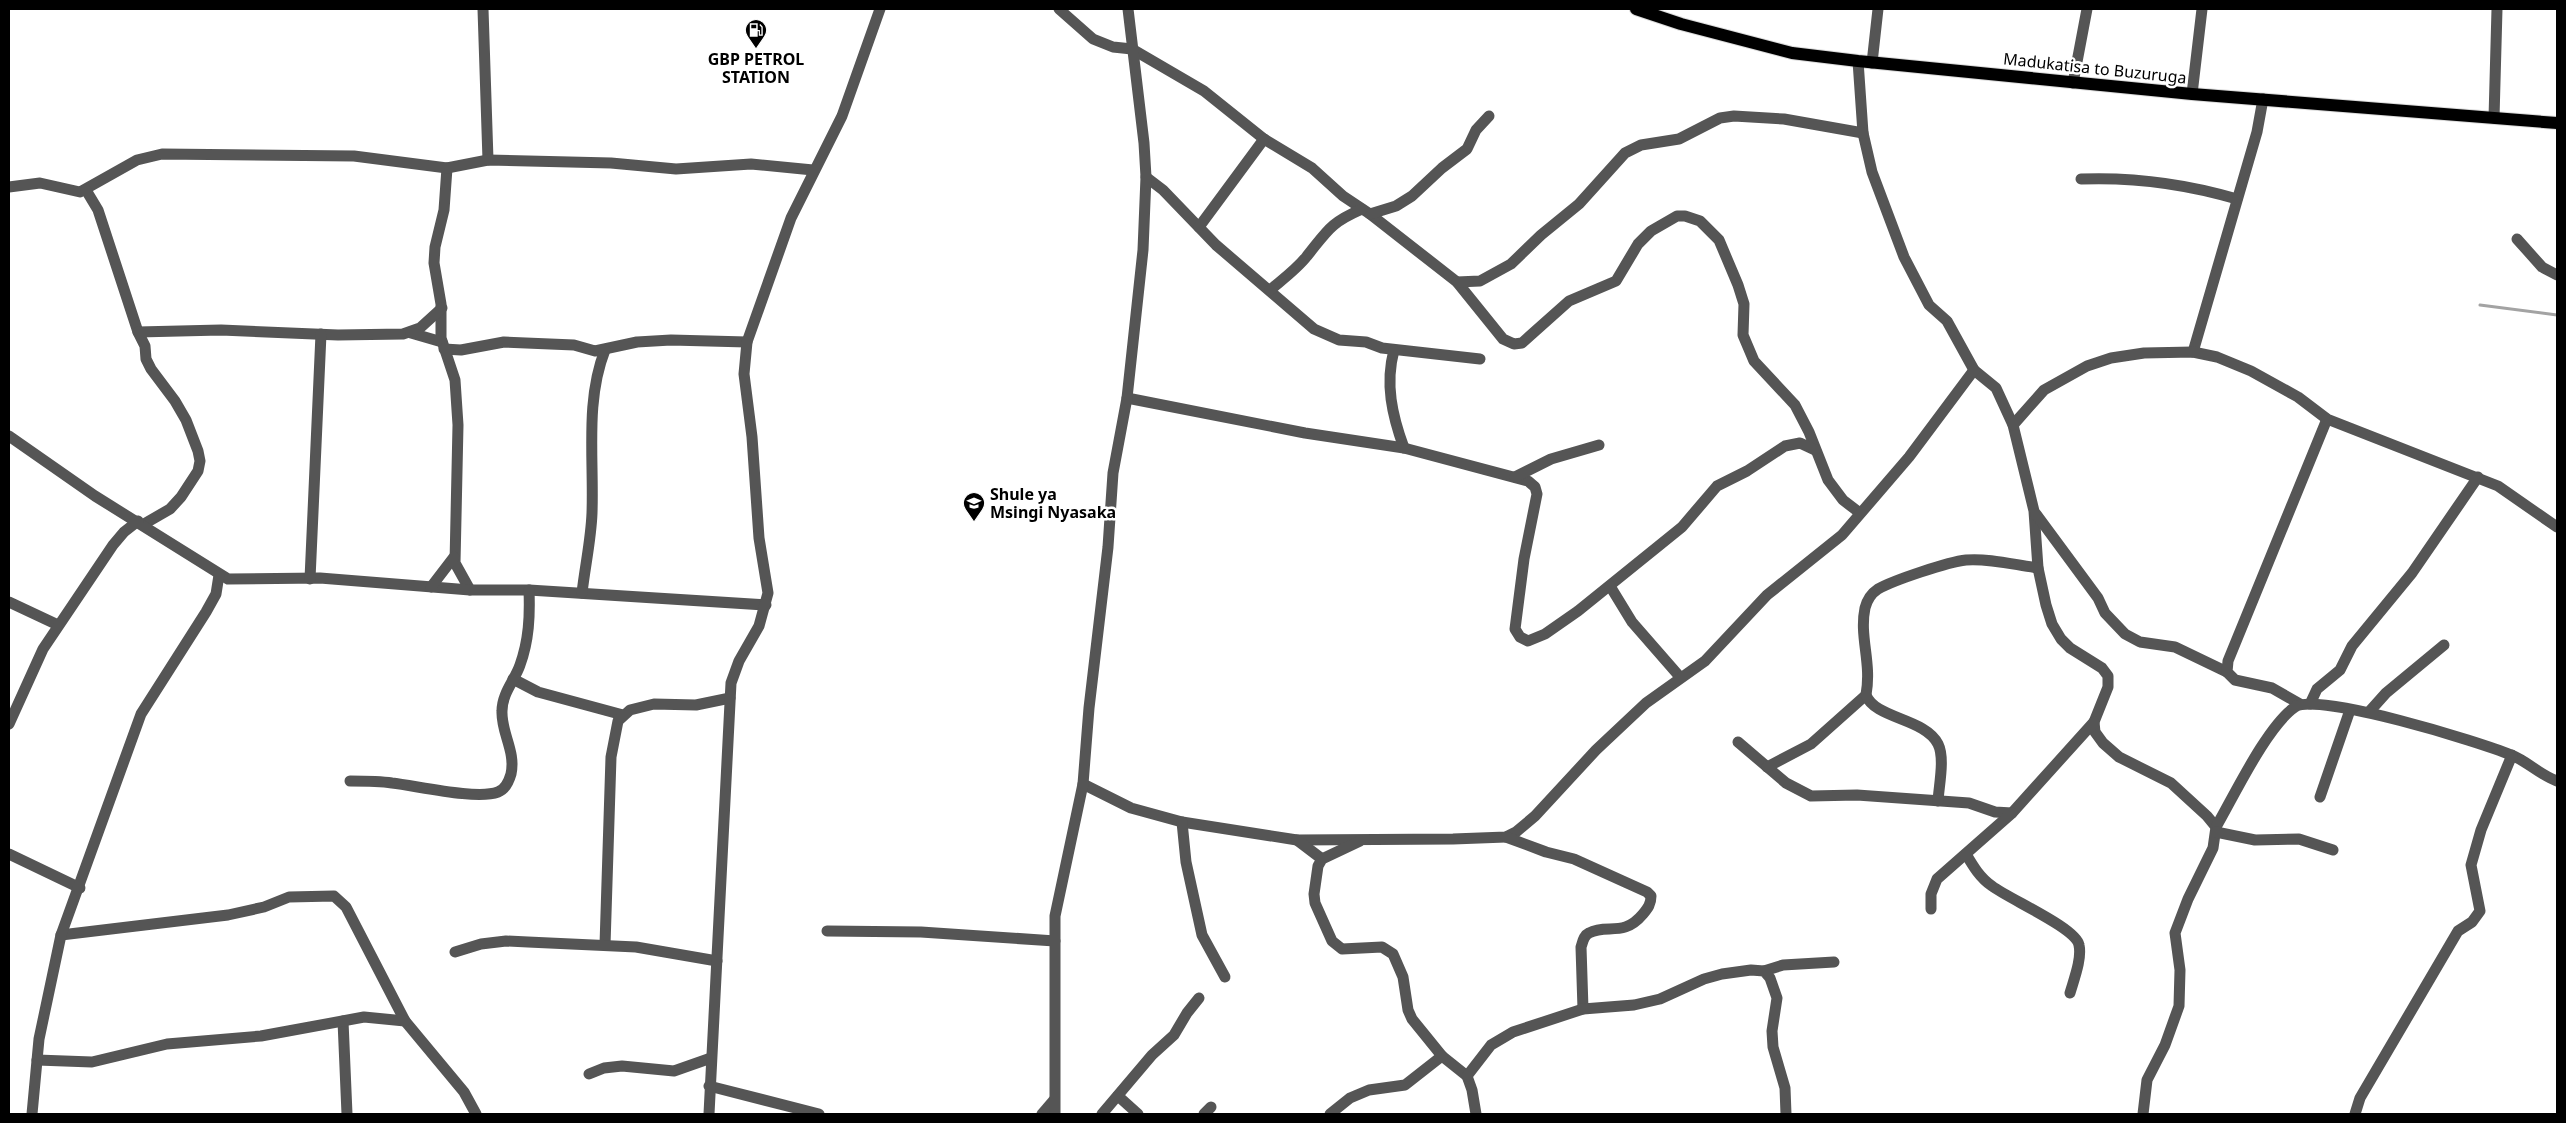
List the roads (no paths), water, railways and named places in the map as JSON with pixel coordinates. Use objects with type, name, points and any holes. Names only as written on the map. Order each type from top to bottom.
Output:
[{"type":"main road","name":"Madukatisa to Buzuruga","points":[[1636,9],[1681,24],[1792,53],[1858,62],[1952,69],[2192,94],[2263,98],[2557,123]]},
{"type":"street","points":[[483,9],[488,160]]},
{"type":"street","points":[[709,1114],[730,698],[734,671],[756,632],[766,605],[768,585],[759,538],[752,437],[744,374],[747,342],[791,218],[842,116],[880,9]]},
{"type":"street","points":[[1059,9],[1093,39],[1113,47],[1132,49],[1204,91],[1264,139],[1300,159],[1343,196],[1457,282],[1503,339],[1514,344],[1522,343],[1569,301],[1616,281],[1633,250],[1651,231],[1677,216],[1685,216],[1700,221],[1719,240],[1738,285],[1744,304],[1743,335],[1754,361],[1795,405],[1834,489],[1860,513]]},
{"type":"street","points":[[1055,1114],[1055,916],[1082,784],[1108,547],[1112,473],[1127,398],[1140,282],[1146,177],[1144,144],[1128,9]]},
{"type":"street","points":[[1872,63],[1878,9]]},
{"type":"street","points":[[2073,83],[2087,9]]},
{"type":"street","points":[[2192,94],[2202,9]]},
{"type":"street","points":[[2494,118],[2497,9]]},
{"type":"street","points":[[1858,62],[1863,133],[1872,172],[1914,279],[1930,306],[1947,321],[1974,370],[1996,388],[2013,426],[2034,511],[2038,568],[2046,605],[2061,640],[2070,648],[2102,668],[2108,676],[2108,687],[2094,722],[2012,813],[1937,879],[1931,894],[1931,909]]},
{"type":"street","points":[[2193,352],[2257,132],[2263,98]]},
{"type":"street","points":[[1270,290],[1307,257],[1323,233],[1332,225],[1366,212],[1396,206],[1412,196],[1442,168],[1467,149],[1476,130],[1489,116]]},
{"type":"street","points":[[1457,282],[1480,281],[1511,264],[1541,235],[1579,204],[1625,153],[1642,145],[1679,139],[1720,118],[1734,116],[1784,119],[1863,133]]},
{"type":"street","points":[[1200,228],[1264,139]]},
{"type":"street","points":[[9,187],[40,183],[74,192],[86,190],[137,160],[162,154],[354,156],[447,168],[488,160],[611,163],[676,169],[751,164],[814,170]]},
{"type":"street","points":[[447,168],[444,210],[435,247],[434,263],[442,308],[443,345],[455,380],[458,425],[454,557],[455,563],[470,590]]},
{"type":"street","points":[[1146,177],[1163,190],[1223,252],[1314,329],[1325,336],[1339,340],[1366,342],[1394,350],[1480,359]]},
{"type":"street","points":[[2080,179],[2125,179],[2209,191],[2237,198]]},
{"type":"street","points":[[9,724],[43,649],[113,545],[124,532],[170,508],[181,498],[198,471],[200,461],[186,420],[175,401],[151,370],[146,359],[145,346],[138,332],[98,210],[86,190]]},
{"type":"street","points":[[2517,239],[2542,267],[2557,275]]},
{"type":"street","points":[[411,333],[420,328],[442,308]]},
{"type":"street","points":[[138,332],[221,330],[321,334],[411,333],[461,350],[504,342],[574,345],[595,351],[638,342],[671,340],[747,342]]},
{"type":"street","points":[[310,579],[321,334]]},
{"type":"street","points":[[582,593],[592,514],[594,387],[605,350]]},
{"type":"street","points":[[1394,350],[1389,370],[1389,388],[1396,426],[1404,448]]},
{"type":"street","points":[[2013,426],[2044,390],[2087,366],[2111,358],[2144,353],[2193,352],[2217,357],[2251,371],[2298,397],[2327,419],[2498,486],[2557,526]]},
{"type":"street","points":[[1506,837],[1516,832],[1535,816],[1596,750],[1646,702],[1705,661],[1767,595],[1842,535],[1909,457],[1974,370]]},
{"type":"street","points":[[1127,398],[1305,433],[1404,448],[1528,481],[1535,487],[1537,494],[1524,559],[1515,629],[1520,637],[1528,641],[1545,634],[1578,612],[1682,527],[1717,486],[1747,471],[1785,446],[1800,443],[1815,450]]},
{"type":"street","points":[[2227,672],[2228,661],[2327,419]]},
{"type":"street","points":[[9,436],[95,496],[228,579],[310,579],[470,590],[529,590],[766,605]]},
{"type":"street","points":[[1515,477],[1551,459],[1599,445]]},
{"type":"street","points":[[2143,1114],[2147,1080],[2165,1046],[2179,1006],[2180,970],[2175,933],[2188,900],[2213,848],[2216,830],[2280,720],[2305,704],[2317,689],[2340,670],[2352,646],[2412,572],[2478,477]]},
{"type":"street","points":[[2034,511],[2098,598],[2105,613],[2125,634],[2140,642],[2175,647],[2227,672],[2235,680],[2272,688],[2305,704],[2369,712],[2512,755],[2557,780]]},
{"type":"street","points":[[432,587],[454,557]]},
{"type":"street","points":[[1938,801],[1940,761],[1938,744],[1924,730],[1873,706],[1866,695],[1869,664],[1863,626],[1866,606],[1877,590],[1895,581],[1952,563],[1967,560],[2038,568]]},
{"type":"street","points":[[32,1114],[39,1039],[61,935],[80,888],[141,714],[211,603],[216,594],[219,575]]},
{"type":"street","points":[[1610,586],[1632,622],[1680,678]]},
{"type":"street","points":[[350,781],[391,782],[477,794],[500,791],[507,784],[513,762],[502,710],[505,695],[527,645],[530,622],[529,590]]},
{"type":"street","points":[[9,602],[58,625]]},
{"type":"street","points":[[2369,712],[2386,693],[2444,645]]},
{"type":"street","points":[[513,679],[538,692],[622,715]]},
{"type":"street","points":[[1767,767],[1811,744],[1866,695]]},
{"type":"street","points":[[605,945],[611,757],[618,721],[622,715],[630,710],[654,704],[696,705],[730,698]]},
{"type":"street","points":[[2320,797],[2350,710]]},
{"type":"street","points":[[2094,722],[2095,732],[2108,747],[2134,766],[2171,783],[2207,816],[2216,830],[2255,840],[2299,839],[2333,850]]},
{"type":"street","points":[[1738,742],[1794,789],[1811,796],[1857,795],[1969,803],[1995,812],[2012,813]]},
{"type":"street","points":[[2355,1114],[2360,1098],[2458,931],[2472,922],[2480,911],[2471,865],[2481,830],[2512,755]]},
{"type":"street","points":[[1082,784],[1131,808],[1182,822],[1297,840],[1506,837],[1546,852],[1574,859],[1647,892],[1650,896],[1650,906],[1634,923],[1616,930],[1591,932],[1584,938],[1582,947],[1583,1009]]},
{"type":"street","points":[[1182,822],[1186,862],[1202,935],[1225,977]]},
{"type":"street","points":[[1297,840],[1322,859]]},
{"type":"street","points":[[1362,840],[1322,859],[1318,866],[1314,894],[1324,925],[1332,941],[1342,949],[1382,948],[1393,954],[1403,977],[1408,1010],[1412,1019],[1442,1056],[1467,1076],[1472,1090],[1476,1114]]},
{"type":"street","points":[[9,854],[80,888]]},
{"type":"street","points":[[1966,854],[1974,868],[1990,885],[2033,911],[2067,928],[2076,936],[2080,951],[2070,993]]},
{"type":"street","points":[[61,935],[228,915],[264,907],[289,897],[334,896],[346,907],[406,1021],[464,1092],[476,1114]]},
{"type":"street","points":[[827,931],[930,932],[1054,941]]},
{"type":"street","points":[[456,952],[481,944],[506,941],[636,947],[717,961]]},
{"type":"street","points":[[1467,1076],[1498,1039],[1509,1033],[1583,1009],[1634,1005],[1679,992],[1704,979],[1751,970],[1764,971],[1783,965],[1834,962]]},
{"type":"street","points":[[1764,971],[1770,978],[1777,998],[1772,1032],[1773,1047],[1784,1088],[1786,1114]]},
{"type":"street","points":[[1102,1114],[1146,1062],[1174,1035],[1187,1013],[1199,998]]},
{"type":"street","points":[[37,1060],[92,1062],[167,1044],[260,1036],[364,1017],[406,1021]]},
{"type":"street","points":[[343,1021],[347,1114]]},
{"type":"street","points":[[1330,1114],[1350,1098],[1369,1090],[1405,1085],[1442,1056]]},
{"type":"street","points":[[589,1074],[604,1068],[622,1066],[674,1071],[711,1058]]},
{"type":"street","points":[[709,1086],[819,1114]]},
{"type":"street","points":[[1118,1096],[1138,1114]]},
{"type":"street","points":[[1042,1114],[1054,1100]]},
{"type":"waterway","points":[[2480,305],[2557,315]]},
{"type":"place","name":"GBP PETROL STATION","points":[[756,49]]},
{"type":"place","name":"Shule ya Msingi Nyasaka","points":[[974,522]]}]
